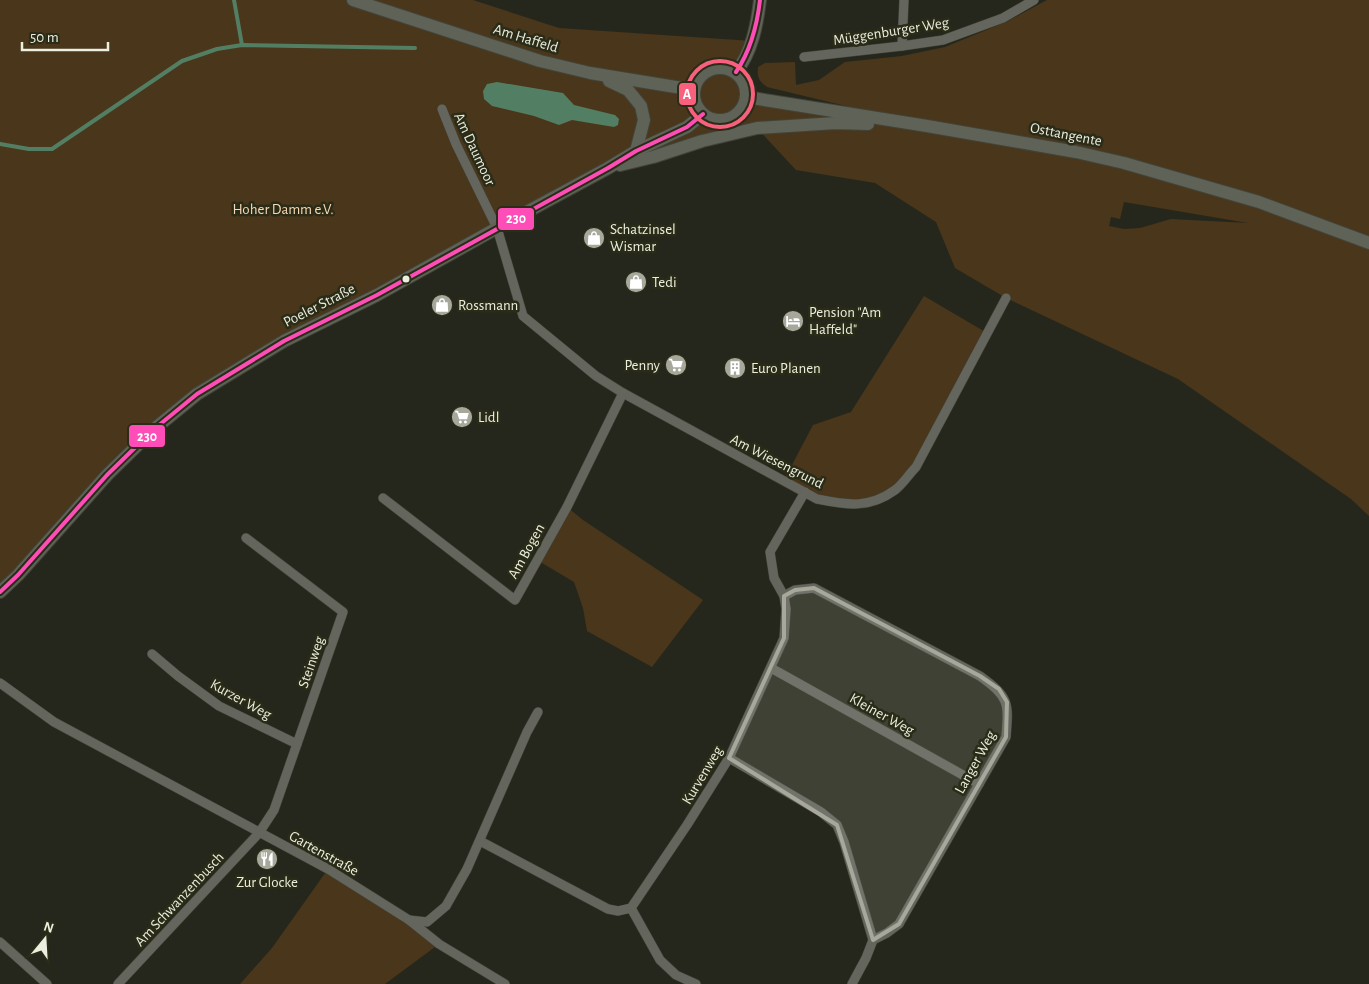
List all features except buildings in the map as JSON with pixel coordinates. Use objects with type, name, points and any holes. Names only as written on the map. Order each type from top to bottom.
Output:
[{"type":"main road","name":"Am Haffeld","points":[[353,0],[540,61],[590,74],[694,90]]},
{"type":"main road","points":[[736,72],[747,55],[752,41],[760,0]]},
{"type":"main road","points":[[719,67],[728,68],[736,72],[746,86],[745,103],[741,111],[734,117],[726,120],[708,118],[696,106],[694,90],[697,80],[703,73],[719,67]]},
{"type":"main road","points":[[590,74],[628,90],[641,106],[644,120],[636,151]]},
{"type":"main road","name":"Osttangente","points":[[746,97],[927,126],[1124,162],[1259,202],[1369,243]]},
{"type":"main road","name":"Poeler Straße","points":[[0,592],[18,575],[107,475],[152,430],[197,394],[284,342],[377,295],[636,151],[686,127],[703,114]]},
{"type":"main road","points":[[608,168],[653,157],[702,141],[757,128],[836,123],[927,126]]},
{"type":"street","points":[[902,46],[904,0]]},
{"type":"street","name":"Müggenburger Weg","points":[[804,57],[943,40],[1003,18],[1034,0]]},
{"type":"street","name":"Am Daumoor","points":[[442,109],[456,144],[496,228]]},
{"type":"street","name":"Am Wiesengrund","points":[[496,228],[523,316],[596,376],[623,393],[817,499],[843,504],[872,503],[895,490],[916,467],[1006,298]]},
{"type":"street","name":"Am Bogen","points":[[383,498],[515,600],[566,507],[623,393]]},
{"type":"street","name":"Kurvenweg","points":[[631,908],[729,758],[784,638],[786,609],[784,596],[774,578],[770,552],[805,492]]},
{"type":"street","name":"Steinweg","points":[[246,538],[343,612],[274,810],[259,833]]},
{"type":"street","name":"Langer Weg","points":[[784,596],[795,590],[814,588],[980,676],[999,689],[1007,702],[1006,737],[898,924],[887,933],[873,940]]},
{"type":"street","name":"Kurzer Weg","points":[[152,654],[219,706],[297,744]]},
{"type":"street","name":"Kleiner Weg","points":[[771,668],[978,784]]},
{"type":"street","name":"Gartenstraße","points":[[0,683],[54,722],[328,869],[408,920],[439,944],[506,984]]},
{"type":"street","points":[[408,920],[427,922],[446,906],[467,869],[527,732],[538,712]]},
{"type":"street","points":[[729,758],[821,812],[838,825],[873,940],[852,984]]},
{"type":"street","name":"Am Schwanzenbusch","points":[[118,984],[259,833]]},
{"type":"street","points":[[480,841],[608,909],[618,911],[631,908],[660,960],[676,975],[696,984]]},
{"type":"street","points":[[0,942],[47,984]]},
{"type":"highlighted area","points":[[814,588],[980,676],[999,689],[1007,702],[1006,737],[899,924],[873,940],[837,825],[729,758],[784,638],[784,596],[795,590]]},
{"type":"green space","name":"Hoher Damm e.V.","points":[[0,0],[473,0],[559,28],[752,41],[742,72],[748,81],[749,97],[844,113],[850,107],[767,87],[759,79],[758,67],[765,63],[795,62],[796,85],[819,80],[845,62],[902,56],[945,47],[1006,22],[1047,0],[1369,0],[1369,516],[1351,499],[1178,379],[1006,298],[955,268],[936,222],[875,183],[796,170],[757,128],[608,168],[284,341],[153,430],[0,592]],"holes":[[[1124,202],[1248,223],[1171,219],[1140,228],[1124,229],[1109,226],[1111,217],[1120,219]]]},
{"type":"green space","points":[[924,296],[987,333],[916,467],[895,490],[872,503],[817,499],[784,480],[813,425],[851,412]]},
{"type":"green space","points":[[567,507],[583,520],[703,600],[652,667],[587,631],[583,608],[574,582],[537,560]]},
{"type":"green space","points":[[328,869],[439,944],[385,984],[240,984],[272,948]]},
{"type":"shaded area","points":[[497,82],[563,93],[574,105],[615,115],[619,119],[618,125],[614,127],[572,120],[559,125],[534,116],[492,106],[484,99],[483,91],[487,84]]},
{"type":"waterway","points":[[234,0],[242,45]]},
{"type":"waterway","points":[[0,144],[29,149],[52,149],[182,61],[217,49],[242,45],[415,48]]},
{"type":"transit line","name":"230","points":[[736,72],[746,55],[752,38],[760,0]]},
{"type":"transit line","name":"A","points":[[720,61],[732,64],[743,71],[750,82],[753,94],[750,106],[743,117],[732,124],[720,127],[708,124],[697,117],[690,106],[687,94],[690,82],[697,71],[708,64],[720,61]]},
{"type":"transit line","name":"230","points":[[0,592],[18,575],[107,475],[153,430],[197,394],[284,341],[377,295],[636,151],[687,127],[703,114]]},
{"type":"place","name":"Schatzinsel Wismar","points":[[594,238]]},
{"type":"place","name":"Tedi","points":[[636,282]]},
{"type":"place","name":"Rossmann","points":[[442,305]]},
{"type":"place","name":"Pension \"Am Haffeld\"","points":[[793,321]]},
{"type":"place","name":"Penny","points":[[676,365]]},
{"type":"place","name":"Euro Planen","points":[[735,368]]},
{"type":"place","name":"Lidl","points":[[462,417]]},
{"type":"place","name":"Zur Glocke","points":[[267,859]]}]
